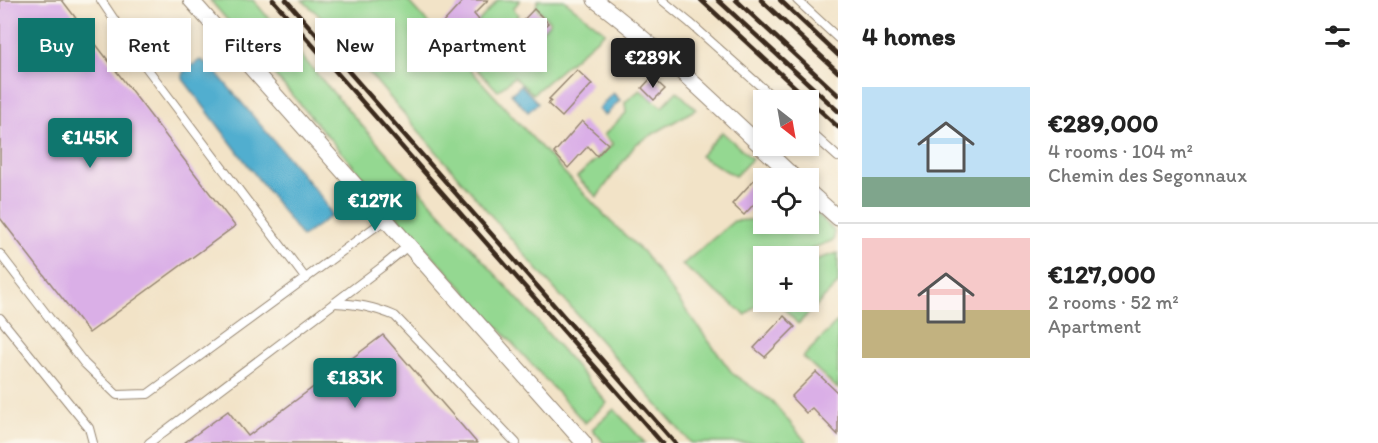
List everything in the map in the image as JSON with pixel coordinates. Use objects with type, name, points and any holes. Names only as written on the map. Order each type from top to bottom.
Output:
[{"type":"street","points":[[190,0],[584,443]]},
{"type":"street","points":[[595,0],[670,62],[784,168]]},
{"type":"street","points":[[819,201],[838,219]]},
{"type":"lane","points":[[101,0],[143,63],[306,279]]},
{"type":"lane","points":[[662,0],[765,90]]},
{"type":"lane","points":[[797,0],[838,38]]},
{"type":"lane","points":[[819,140],[838,157]]},
{"type":"lane","points":[[0,254],[84,363],[117,395],[148,393],[386,219]]},
{"type":"lane","points":[[149,443],[408,245]]},
{"type":"lane","points":[[334,303],[377,308],[395,316],[516,443]]},
{"type":"lane","points":[[0,318],[89,428],[93,443]]},
{"type":"green space","points":[[210,0],[253,0],[269,18],[226,18]]},
{"type":"green space","points":[[302,0],[407,0],[423,18],[407,18],[407,72],[473,72],[610,221],[643,252],[733,374],[772,401],[807,443],[691,443],[543,276],[368,72],[395,72],[395,18],[322,18]]},
{"type":"green space","points":[[498,0],[520,0],[513,9],[519,15],[516,18],[482,18]]},
{"type":"green space","points":[[538,0],[564,0],[605,32],[533,94],[514,77],[498,91],[479,72],[547,72],[547,25],[550,22],[536,7]]},
{"type":"green space","points":[[303,58],[533,316],[607,403],[585,423],[394,213],[272,72],[303,72]]},
{"type":"green space","points":[[640,90],[662,107],[677,91],[696,109],[636,144],[597,197],[577,177],[613,144],[604,135],[626,113],[625,102]]},
{"type":"green space","points":[[722,132],[752,159],[735,176],[700,156]]},
{"type":"green space","points":[[819,215],[834,231],[834,240],[818,246],[753,246],[753,308],[746,315],[682,265],[734,221],[753,220],[753,234],[819,234]]},
{"type":"green space","points":[[838,253],[838,284],[819,303],[819,259]]},
{"type":"green space","points":[[787,312],[810,312],[798,324]]},
{"type":"green space","points":[[838,321],[838,389],[803,357]]},
{"type":"green space","points":[[614,409],[645,443],[604,443],[592,429]]},
{"type":"water","points":[[200,60],[203,62],[203,72],[216,72],[322,198],[332,215],[302,237],[183,79],[183,72],[191,72],[191,66]]},
{"type":"water","points":[[521,85],[538,103],[528,112],[511,94]]},
{"type":"water","points":[[613,93],[620,100],[605,116],[598,109]]},
{"type":"building","points":[[0,0],[62,0],[76,18],[18,18],[18,72],[95,72],[95,43],[107,59],[107,72],[117,72],[235,226],[89,333],[0,218]]},
{"type":"building","points":[[464,0],[488,0],[474,14],[477,18],[447,18]]},
{"type":"building","points":[[534,9],[543,18],[525,18]]},
{"type":"building","points":[[577,70],[592,84],[562,117],[548,104],[551,101],[549,99]]},
{"type":"building","points":[[652,77],[665,89],[654,100],[642,88]]},
{"type":"building","points":[[582,121],[608,144],[597,156],[588,146],[568,168],[554,153]]},
{"type":"building","points":[[753,181],[753,205],[744,215],[732,204]]},
{"type":"building","points":[[784,316],[795,327],[765,357],[754,348]]},
{"type":"building","points":[[383,335],[477,443],[184,443],[228,411],[248,436]]},
{"type":"building","points":[[816,372],[838,393],[838,435],[812,408],[806,413],[791,397]]},
{"type":"railway","points":[[273,0],[662,443]]},
{"type":"railway","points":[[286,0],[675,443]]},
{"type":"railway","points":[[701,0],[838,127]]},
{"type":"railway","points":[[718,0],[838,111]]},
{"type":"railway","points":[[736,0],[838,95]]},
{"type":"railway","points":[[761,0],[838,72]]},
{"type":"railway","points":[[780,0],[838,55]]}]
